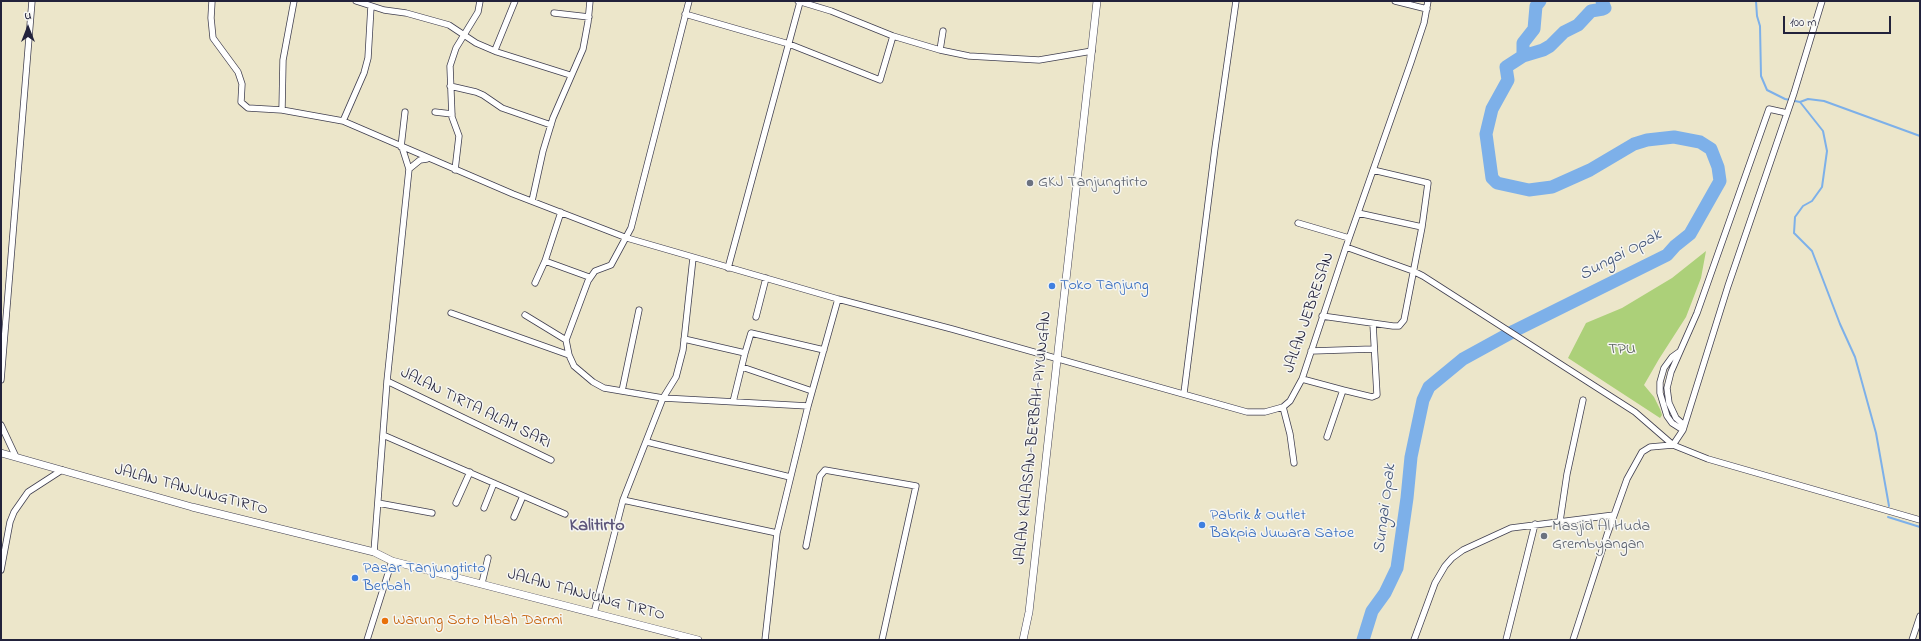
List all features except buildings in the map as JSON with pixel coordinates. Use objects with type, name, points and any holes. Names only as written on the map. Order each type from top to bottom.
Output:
[{"type":"street","points":[[1,380],[32,1]]},
{"type":"street","points":[[212,1],[211,18],[213,38],[238,72],[242,84],[242,104],[248,108],[282,110],[343,121],[429,159],[532,201],[627,238],[693,258],[838,300],[1057,358],[1247,412],[1265,412],[1283,408],[1290,434],[1294,463]]},
{"type":"street","points":[[282,110],[283,60],[294,1]]},
{"type":"street","points":[[356,1],[364,2],[371,6],[438,21],[457,29],[476,43],[570,75]]},
{"type":"street","points":[[455,170],[460,136],[454,125],[452,114],[450,86],[452,56],[466,35],[478,12],[480,1]]},
{"type":"street","points":[[494,50],[515,1]]},
{"type":"street","points":[[532,201],[551,125],[570,75],[582,49],[589,17],[590,1]]},
{"type":"street","points":[[689,1],[635,213],[627,238],[612,264],[598,269],[589,277],[566,340],[569,355],[574,366],[593,382],[604,388],[663,398],[808,406]]},
{"type":"street","points":[[728,268],[789,44],[799,1],[830,11],[893,36],[940,50],[969,56],[1039,60],[1092,51]]},
{"type":"street","name":"JALAN KALASAN-BERBAH-PIYUNGAN","points":[[1023,640],[1029,612],[1097,1]]},
{"type":"street","points":[[1184,393],[1236,1]]},
{"type":"street","points":[[1396,1],[1427,9]]},
{"type":"street","name":"JALAN JEBRESAN","points":[[1283,408],[1290,401],[1302,379],[1322,316],[1411,62],[1428,1]]},
{"type":"street","points":[[1673,445],[1684,427],[1731,278],[1794,93],[1822,1]]},
{"type":"street","points":[[343,121],[364,73],[368,58],[371,6]]},
{"type":"street","points":[[554,13],[589,17]]},
{"type":"street","points":[[685,14],[789,44],[880,80],[893,36]]},
{"type":"street","points":[[940,50],[943,32]]},
{"type":"street","points":[[450,86],[476,92],[502,108],[551,125]]},
{"type":"street","points":[[1684,427],[1673,415],[1667,395],[1668,382],[1679,352],[1697,313],[1769,109],[1787,113]]},
{"type":"street","points":[[374,552],[387,381],[409,169],[402,147],[405,112]]},
{"type":"street","points":[[435,112],[452,114]]},
{"type":"street","points":[[409,169],[420,160],[429,159]]},
{"type":"street","points":[[1322,316],[1373,324],[1399,326],[1402,324],[1414,271],[1428,183],[1373,170]]},
{"type":"street","points":[[535,283],[561,212]]},
{"type":"street","points":[[1358,213],[1422,227]]},
{"type":"street","points":[[1298,223],[1349,238]]},
{"type":"street","points":[[1346,247],[1414,271],[1635,412],[1673,445],[1708,459],[1920,520]]},
{"type":"street","points":[[594,613],[623,500],[663,398],[676,377],[684,339],[693,258]]},
{"type":"street","points":[[544,261],[589,277]]},
{"type":"street","points":[[756,317],[766,278]]},
{"type":"street","points":[[765,640],[777,533],[808,406],[838,300]]},
{"type":"street","points":[[622,391],[639,310]]},
{"type":"street","points":[[451,312],[569,355]]},
{"type":"street","points":[[524,315],[566,340]]},
{"type":"street","points":[[1302,379],[1372,397],[1377,396],[1373,349],[1373,324]]},
{"type":"street","points":[[734,402],[751,333],[824,350]]},
{"type":"street","points":[[684,339],[745,353]]},
{"type":"street","points":[[1311,351],[1373,349]]},
{"type":"street","points":[[1679,352],[1668,362],[1659,386],[1661,399],[1667,416],[1672,422],[1684,427]]},
{"type":"street","points":[[742,367],[812,391]]},
{"type":"street","name":"JALAN TIRTA ALAM SARI","points":[[387,381],[551,460]]},
{"type":"street","points":[[1327,437],[1343,390]]},
{"type":"street","points":[[1560,521],[1567,474],[1583,400]]},
{"type":"street","points":[[1,425],[16,457]]},
{"type":"street","points":[[383,435],[565,514]]},
{"type":"street","points":[[646,442],[790,477]]},
{"type":"street","points":[[1573,640],[1627,479],[1642,452],[1650,447],[1673,445]]},
{"type":"street","name":"JALAN TANJUNGTIRTO","points":[[1,453],[192,507],[374,552]]},
{"type":"street","points":[[1,570],[10,522],[14,512],[28,492],[62,470]]},
{"type":"street","points":[[806,546],[820,476],[825,470],[916,486],[882,640]]},
{"type":"street","points":[[456,503],[470,472]]},
{"type":"street","points":[[484,508],[494,483]]},
{"type":"street","points":[[514,517],[524,496]]},
{"type":"street","points":[[623,500],[777,533]]},
{"type":"street","points":[[378,504],[432,513]]},
{"type":"street","points":[[1414,640],[1435,583],[1452,558],[1476,543],[1511,528],[1614,515]]},
{"type":"street","points":[[1506,640],[1535,524]]},
{"type":"street","name":"JALAN TANJUNG TIRTO","points":[[374,552],[392,561],[698,640]]},
{"type":"street","points":[[482,583],[488,558]]},
{"type":"street","points":[[367,640],[392,561]]},
{"type":"street","points":[[1912,640],[1920,616]]},
{"type":"green space","name":"TPU","points":[[1706,251],[1701,278],[1686,317],[1644,385],[1654,397],[1660,409],[1662,415],[1660,418],[1568,358],[1586,323],[1622,308],[1672,278]]},
{"type":"waterway","points":[[1523,56],[1523,43],[1534,29],[1536,6],[1540,1]]},
{"type":"waterway","name":"Sungai Opak","points":[[1363,640],[1372,611],[1385,593],[1397,568],[1411,457],[1423,400],[1429,387],[1463,359],[1514,331],[1667,255],[1675,246],[1690,234],[1720,181],[1718,167],[1711,149],[1700,142],[1674,137],[1647,140],[1634,144],[1590,170],[1552,187],[1529,190],[1497,183],[1492,178],[1486,134],[1492,109],[1508,80],[1506,67],[1523,56],[1543,50],[1550,46],[1564,32],[1578,25],[1591,11],[1605,8],[1602,1]]},
{"type":"waterway","points":[[1756,1],[1757,16],[1760,26],[1761,76],[1767,90],[1785,99],[1800,102],[1808,99],[1824,101],[1920,136]]},
{"type":"waterway","points":[[1800,102],[1823,131],[1827,151],[1822,187],[1812,201],[1803,206],[1795,217],[1794,233],[1812,251],[1840,324],[1855,357],[1876,433],[1889,506]]},
{"type":"waterway","points":[[1888,517],[1920,527]]},
{"type":"place","name":"GKJ Tanjungtirto","points":[[1030,183]]},
{"type":"place","name":"Toko Tanjung","points":[[1052,286]]},
{"type":"place","name":"Pabrik & Outlet Bakpia Juwara Satoe","points":[[1202,525]]},
{"type":"place","name":"Masjid Al Huda Grembyangan","points":[[1544,536]]},
{"type":"place","name":"Pasar Tanjungtirto Berbah","points":[[355,578]]},
{"type":"place","name":"Warung Soto Mbah Darmi","points":[[385,621]]},
{"type":"district","name":"Kalitirto","points":[[597,527]]}]
